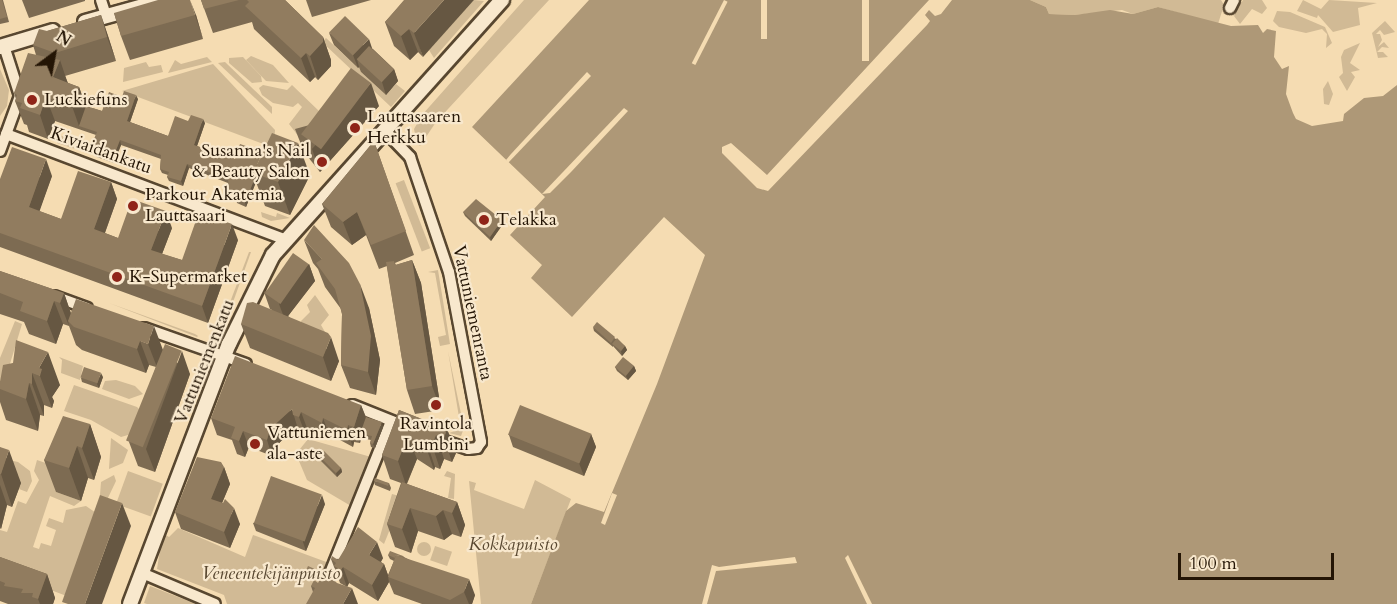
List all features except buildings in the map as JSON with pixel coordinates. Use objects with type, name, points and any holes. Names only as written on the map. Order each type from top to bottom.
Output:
[{"type":"street","points":[[101,0],[106,15]]},
{"type":"street","points":[[0,151],[20,96],[2,46],[165,0]]},
{"type":"street","name":"Vattuniemenkatu","points":[[130,604],[224,356],[258,281],[284,239],[386,132],[502,0]]},
{"type":"street","name":"Vattuniemenranta","points":[[386,132],[410,157],[450,272],[481,442],[477,448],[468,449],[391,421]]},
{"type":"street","name":"Kiviaidankatu","points":[[6,134],[284,239]]},
{"type":"street","points":[[38,290],[98,312]]},
{"type":"street","points":[[130,323],[257,368]]},
{"type":"street","points":[[328,578],[391,421],[345,402]]},
{"type":"street","points":[[142,573],[215,604]]},
{"type":"green space","points":[[474,0],[484,1],[434,58],[429,50]]},
{"type":"green space","points":[[524,0],[549,0],[436,122],[420,146],[417,144],[414,129],[422,115]]},
{"type":"green space","points":[[1030,0],[1221,0],[1224,5],[1218,24],[1158,7],[1133,14],[1122,10],[1075,15],[1049,14],[1046,7]]},
{"type":"green space","points":[[1243,0],[1262,0],[1267,8],[1262,14],[1252,9],[1240,24],[1234,16]]},
{"type":"green space","points":[[1303,0],[1321,9],[1329,0],[1377,3],[1358,8],[1360,25],[1333,32],[1318,15],[1317,18],[1297,11]]},
{"type":"green space","points":[[1277,11],[1290,12],[1325,27],[1332,43],[1326,48],[1327,34],[1322,29],[1306,33],[1279,27],[1273,21]]},
{"type":"green space","points":[[1385,21],[1395,32],[1384,35],[1380,30],[1376,34],[1380,34],[1382,40],[1378,47],[1384,42],[1389,48],[1382,47],[1377,52],[1383,52],[1388,57],[1378,58],[1372,33]]},
{"type":"green space","points":[[326,38],[358,68],[361,65],[361,72],[386,95],[396,84],[405,91],[391,107],[322,42]]},
{"type":"green space","points":[[1360,43],[1350,63],[1360,70],[1351,72],[1355,77],[1347,91],[1339,77],[1343,73],[1341,57],[1344,50]]},
{"type":"green space","points":[[251,56],[273,65],[289,83],[266,81],[246,60]]},
{"type":"green space","points":[[207,57],[212,62],[168,73],[175,60],[181,64]]},
{"type":"green space","points":[[243,57],[261,76],[262,82],[252,83],[229,63],[229,58]]},
{"type":"green space","points":[[146,62],[149,67],[161,65],[163,72],[123,82],[124,68]]},
{"type":"green space","points":[[225,62],[272,107],[272,114],[218,63]]},
{"type":"green space","points":[[213,64],[275,130],[274,148],[122,91]]},
{"type":"green space","points":[[0,69],[9,90],[7,106],[0,116]]},
{"type":"green space","points":[[1328,81],[1333,94],[1329,105],[1324,104],[1323,89]]},
{"type":"green space","points":[[263,85],[287,90],[292,85],[320,112],[299,137],[289,124],[302,107],[298,103],[293,107],[273,103],[262,95],[259,88]]},
{"type":"green space","points":[[59,135],[77,141],[72,144],[75,149],[57,143]]},
{"type":"green space","points":[[404,180],[430,248],[422,251],[396,183]]},
{"type":"green space","points":[[261,212],[276,217],[277,213],[290,218],[271,221],[262,217]]},
{"type":"green space","points":[[249,252],[251,252],[232,305],[229,305]]},
{"type":"green space","points":[[438,270],[450,344],[440,346],[438,337],[446,335],[435,273],[428,272]]},
{"type":"green space","points":[[315,295],[329,315],[321,325],[325,332],[303,335],[301,321],[310,312],[307,305]]},
{"type":"green space","points":[[109,303],[195,334],[198,336],[197,337]]},
{"type":"green space","points":[[15,321],[22,324],[0,397],[0,358]]},
{"type":"green space","points":[[448,351],[464,428],[461,436],[449,433],[461,429]]},
{"type":"green space","points":[[59,357],[83,366],[80,380],[61,373],[62,360]]},
{"type":"green space","points":[[116,380],[135,386],[143,394],[129,399],[102,389],[105,381]]},
{"type":"green space","points":[[74,385],[137,407],[143,413],[135,433],[121,437],[91,420],[64,411]]},
{"type":"green space","points":[[111,438],[128,450],[123,463],[109,469]]},
{"type":"green space","points":[[308,439],[371,457],[351,506],[307,480],[296,454]]},
{"type":"green space","points":[[0,458],[18,462],[30,471],[32,481],[27,492],[19,489],[21,483]]},
{"type":"green space","points":[[37,460],[63,469],[56,492],[81,501],[74,506],[50,496],[33,547],[39,549],[41,543],[51,546],[56,530],[46,526],[49,518],[63,523],[66,510],[86,506],[99,515],[72,598],[0,571],[0,530],[7,532],[18,501],[26,504],[39,480],[34,471]]},
{"type":"green space","points":[[128,471],[163,484],[151,517],[116,504]]},
{"type":"green space","points":[[447,471],[455,474],[454,499],[448,498],[451,478],[444,476]]},
{"type":"green space","points":[[114,475],[116,481],[106,502],[100,495],[101,482]]},
{"type":"green space","name":"Kokkapuisto","points":[[535,480],[571,499],[531,604],[481,604],[469,481],[476,483],[474,490],[524,509]]},
{"type":"green space","points":[[392,494],[403,497],[384,544],[379,540]]},
{"type":"green space","name":"Veneentekijänpuisto","points":[[178,528],[245,557],[253,535],[329,563],[318,580],[323,582],[314,604],[227,604],[224,595],[157,569],[162,537],[164,534],[169,537]]},
{"type":"green space","points":[[421,542],[427,542],[431,549],[427,556],[421,556],[417,552],[417,546]]},
{"type":"green space","points":[[435,546],[452,552],[447,566],[430,560]]},
{"type":"green space","name":"Veneentekijänpuisto","points":[[150,586],[196,604],[144,603]]},
{"type":"shaded area","points":[[589,0],[929,0],[767,175],[731,143],[722,147],[722,153],[757,188],[768,191],[927,25],[930,21],[925,15],[929,10],[935,16],[941,14],[952,0],[1030,0],[1046,7],[1049,14],[1075,15],[1110,10],[1133,14],[1158,7],[1231,26],[1258,25],[1263,33],[1267,29],[1276,31],[1274,57],[1282,69],[1289,66],[1286,94],[1293,113],[1296,119],[1312,126],[1343,121],[1344,114],[1364,98],[1383,96],[1397,85],[1397,604],[531,604],[566,511],[576,503],[604,512],[657,384],[705,255],[664,217],[572,317],[531,278],[542,265],[510,235],[545,197],[472,127]]},
{"type":"pier","points":[[724,0],[728,2],[695,65],[692,63]]},
{"type":"pier","points":[[761,0],[767,0],[767,39],[761,39]]},
{"type":"pier","points":[[862,0],[869,0],[869,61],[862,61]]},
{"type":"pier","points":[[587,72],[591,76],[508,163],[506,160],[511,154]]},
{"type":"pier","points":[[624,108],[628,111],[571,172],[550,193],[542,194]]},
{"type":"pier","points":[[612,493],[617,495],[605,525],[601,523]]},
{"type":"pier","points":[[848,555],[872,604],[867,604],[845,558]]},
{"type":"pier","points":[[795,557],[797,563],[716,571],[707,604],[702,604],[712,565],[719,567]]},
{"type":"place","name":"Luckiefuns","points":[[32,100]]},
{"type":"place","name":"Lauttasaaren Herkku","points":[[355,128]]},
{"type":"place","name":"Susanna's Nail & Beauty Salon","points":[[322,162]]},
{"type":"place","name":"Parkour Akatemia Lauttasaari","points":[[133,206]]},
{"type":"place","name":"Telakka","points":[[484,220]]},
{"type":"place","name":"K-Supermarket","points":[[117,277]]},
{"type":"place","name":"Ravintola Lumbini","points":[[436,405]]},
{"type":"place","name":"Vattuniemen ala-aste","points":[[255,444]]}]
